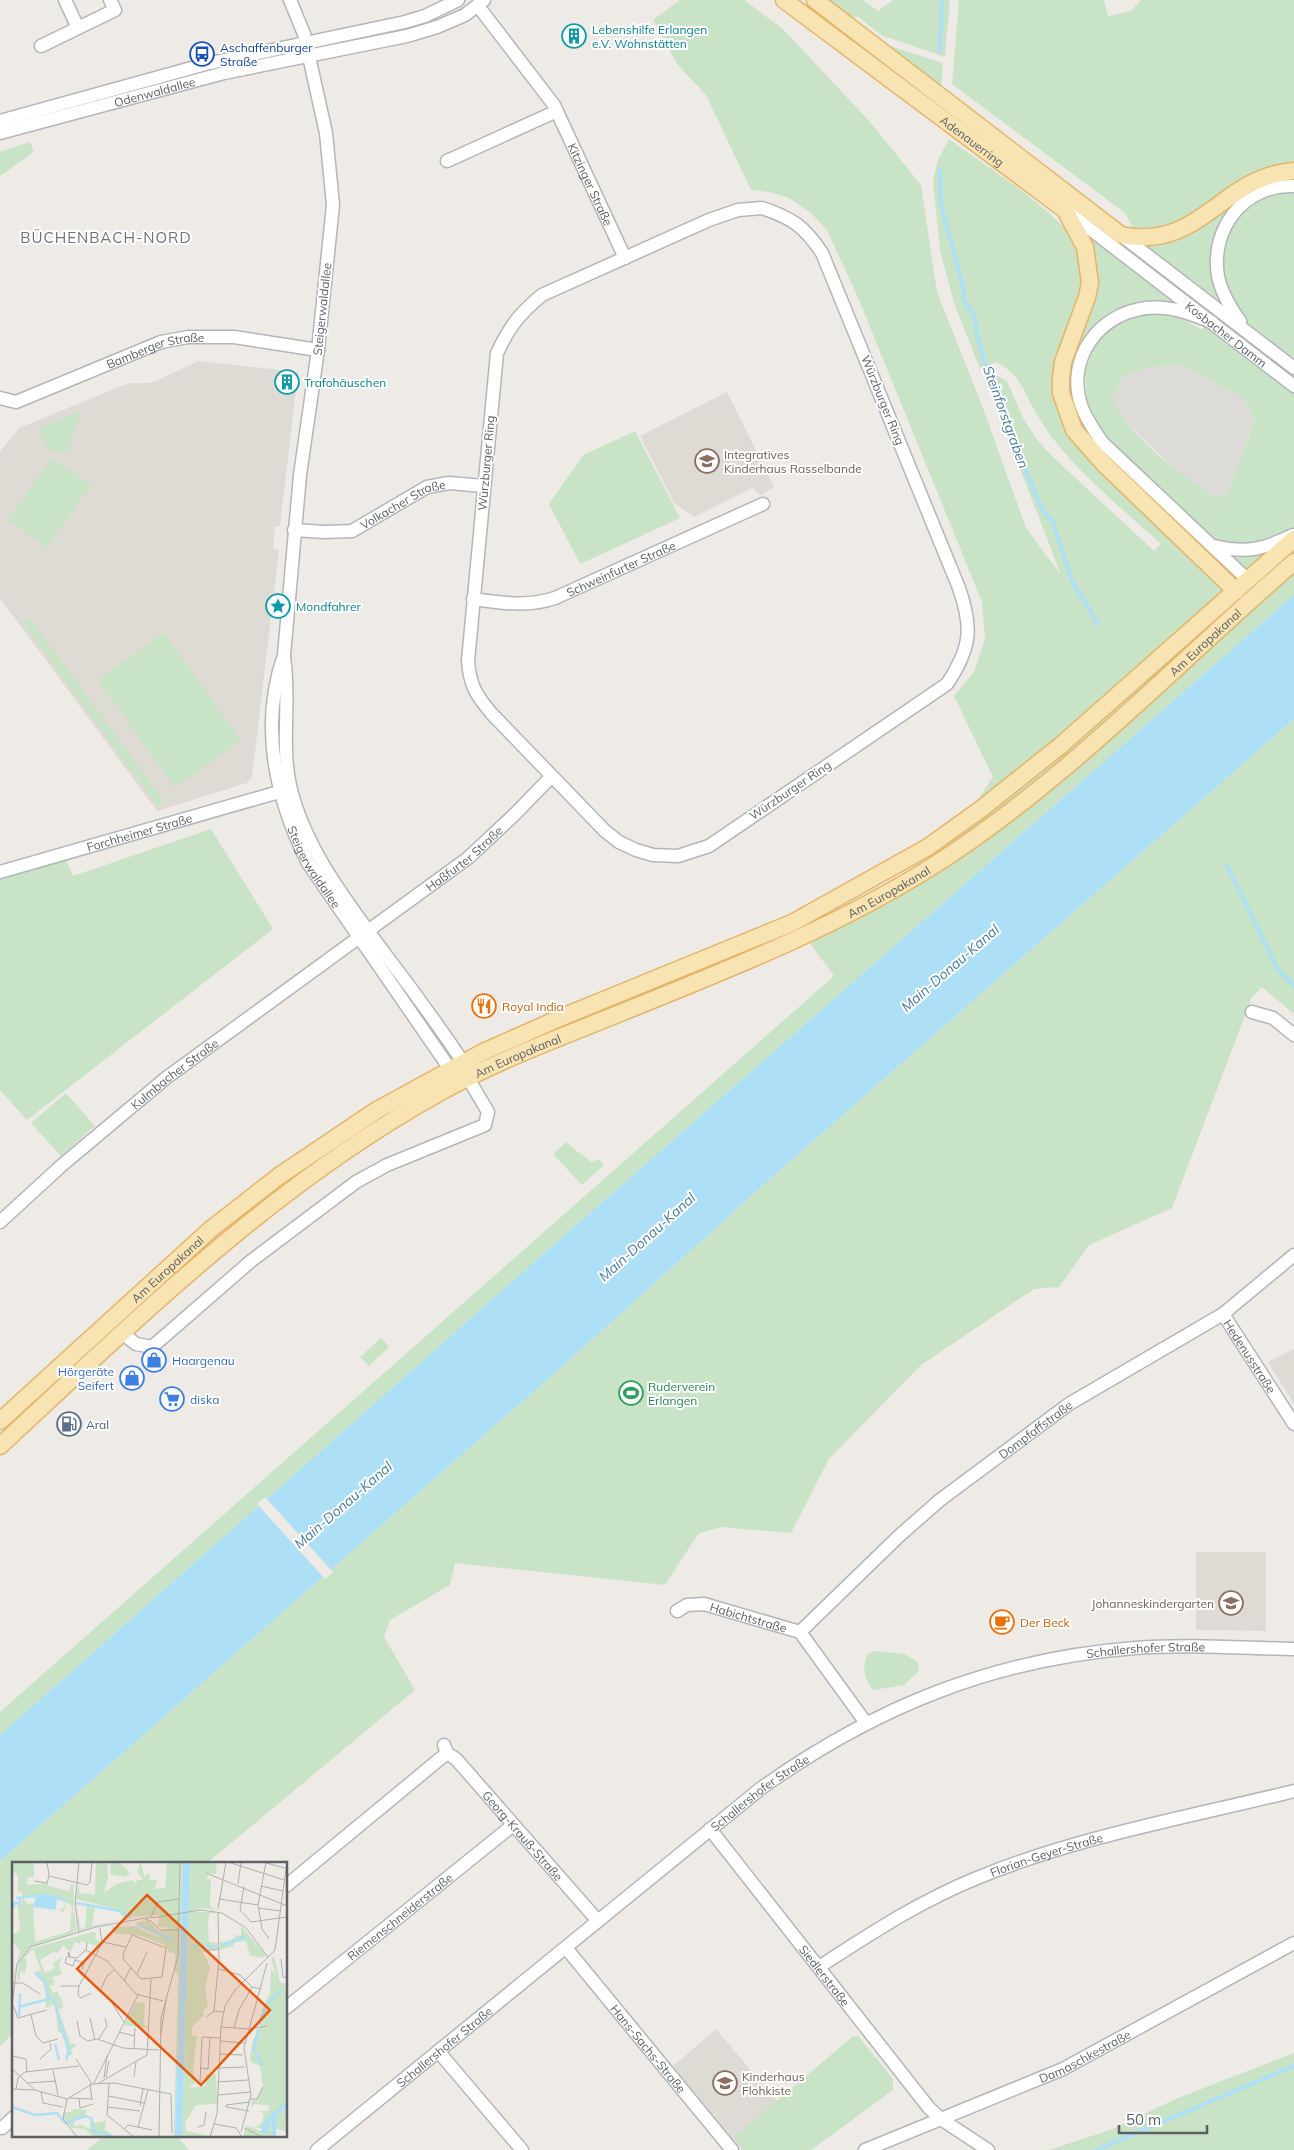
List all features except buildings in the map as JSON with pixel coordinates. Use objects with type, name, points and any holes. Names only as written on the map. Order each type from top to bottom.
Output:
[{"type":"main road","name":"Adenauerring","points":[[784,0],[1065,210]]},
{"type":"main road","name":"Adenauerring","points":[[815,0],[963,116],[1121,235]]},
{"type":"main road","points":[[1121,235],[1146,237],[1188,227],[1233,193],[1258,179],[1276,172],[1294,171]]},
{"type":"main road","points":[[1065,210],[1086,248],[1090,283],[1087,298],[1063,362],[1061,378],[1061,393],[1074,430],[1104,464],[1247,591]]},
{"type":"main road","name":"Am Europakanal","points":[[0,1446],[208,1255],[278,1199],[384,1126],[468,1078],[537,1046],[802,939],[869,904],[937,863],[992,825],[1072,761],[1247,591],[1294,539]]},
{"type":"main road","name":"Am Europakanal","points":[[0,1421],[187,1249],[251,1197],[346,1129],[457,1065],[562,1017],[792,922],[928,847],[981,810],[1247,591],[1294,562]]},
{"type":"main road","name":"Am Europakanal","points":[[457,1065],[468,1078]]},
{"type":"street","points":[[65,0],[78,28]]},
{"type":"street","points":[[41,46],[115,10],[110,0]]},
{"type":"street","points":[[290,0],[308,49]]},
{"type":"street","name":"Odenwaldallee","points":[[0,133],[426,16],[458,0]]},
{"type":"street","name":"Odenwaldallee","points":[[0,121],[206,64],[414,34],[437,27],[481,3]]},
{"type":"street","name":"Kitzinger Straße","points":[[481,3],[557,111],[625,258]]},
{"type":"street","name":"Steigerwaldallee","points":[[308,49],[326,133],[333,205],[318,350],[294,530],[284,655],[277,674],[272,728],[272,760],[285,791],[293,832],[308,862],[363,934],[457,1065]]},
{"type":"street","points":[[447,161],[557,111]]},
{"type":"street","points":[[1247,331],[1224,295],[1218,278],[1218,246],[1222,231],[1236,210],[1257,193],[1273,187],[1294,186]]},
{"type":"street","name":"Würzburger Ring","points":[[762,208],[788,216],[808,232],[822,252],[966,606],[967,643],[962,662],[947,684],[709,846],[678,856],[653,855],[636,850],[619,842],[605,831],[475,695],[469,676],[468,661],[484,486],[497,353],[510,325],[525,309],[542,295],[709,220],[738,210],[762,208]]},
{"type":"street","name":"Adenauerring","points":[[1065,210],[1160,281]]},
{"type":"street","name":"Adenauerring","points":[[1121,235],[1168,270]]},
{"type":"street","name":"Kosbacher Damm","points":[[1168,270],[1294,368]]},
{"type":"street","name":"Kosbacher Damm","points":[[1160,281],[1294,386]]},
{"type":"street","points":[[1212,322],[1186,312],[1156,308],[1127,313],[1109,321],[1096,332],[1084,349],[1078,370],[1078,388],[1081,405],[1090,424],[1102,442],[1214,546],[1247,591]]},
{"type":"street","name":"Bamberger Straße","points":[[0,398],[16,402],[161,342],[188,337],[234,337],[318,350]]},
{"type":"street","name":"Volkacher Straße","points":[[294,530],[324,532],[352,530],[427,487],[449,483],[484,486]]},
{"type":"street","name":"Schweinfurter Straße","points":[[473,599],[538,604],[763,504]]},
{"type":"street","points":[[1214,546],[1249,551],[1265,548],[1294,535]]},
{"type":"street","name":"Haßfurter Straße","points":[[363,934],[468,858],[515,814],[551,776]]},
{"type":"street","name":"Forchheimer Straße","points":[[0,872],[285,791]]},
{"type":"street","name":"Kulmbacher Straße","points":[[0,1222],[61,1166],[166,1078],[363,934]]},
{"type":"street","points":[[1252,1012],[1273,1018],[1294,1035]]},
{"type":"street","name":"Am Europakanal","points":[[122,1333],[136,1344],[152,1347],[252,1261],[356,1182],[387,1165],[485,1125],[488,1112],[468,1078]]},
{"type":"street","name":"Dompfaffstraße","points":[[800,1632],[899,1536],[955,1489],[1069,1404],[1223,1314],[1294,1255]]},
{"type":"street","name":"Hedenusstraße","points":[[1223,1314],[1281,1400],[1294,1424]]},
{"type":"street","name":"Habichtstraße","points":[[678,1611],[687,1605],[704,1604],[800,1632],[866,1723]]},
{"type":"street","name":"Schallershofer Straße","points":[[317,2150],[710,1829],[790,1767],[866,1723],[931,1693],[970,1679],[1029,1664],[1089,1653],[1170,1647],[1294,1649]]},
{"type":"street","name":"Georg-Krauß-Straße","points":[[288,1884],[446,1749],[598,1921]]},
{"type":"street","name":"Florian-Geyer-Straße","points":[[819,1967],[890,1921],[939,1894],[1019,1862],[1062,1848],[1294,1791]]},
{"type":"street","name":"Riemenschneiderstraße","points":[[288,2006],[513,1825]]},
{"type":"street","name":"Siedlerstraße","points":[[710,1829],[917,2093],[941,2119],[988,2150]]},
{"type":"street","name":"Damaschkestraße","points":[[866,2150],[1063,2068],[1294,1943]]},
{"type":"street","name":"Hans-Sachs-Straße","points":[[566,1948],[732,2150]]},
{"type":"street","points":[[438,2051],[522,2150]]},
{"type":"street","points":[[2,2128],[12,2119]]},
{"type":"shaded area","points":[[199,361],[298,372],[280,526],[275,526],[273,549],[279,550],[252,777],[247,783],[157,811],[0,598],[0,452],[19,428],[129,383],[151,383]]},
{"type":"shaded area","points":[[1183,366],[1244,399],[1255,419],[1227,493],[1215,497],[1183,477],[1119,416],[1111,399],[1123,377],[1148,367]]},
{"type":"shaded area","name":"Integratives Kinderhaus Rasselbande","points":[[727,392],[774,487],[761,495],[752,488],[694,517],[674,503],[640,436]]},
{"type":"shaded area","points":[[1294,1349],[1294,1404],[1268,1362]]},
{"type":"shaded area","name":"Johanneskindergarten","points":[[1196,1552],[1266,1552],[1266,1631],[1196,1630]]},
{"type":"shaded area","name":"Kinderhaus Flohkiste","points":[[716,2029],[799,2127],[774,2150],[742,2150],[673,2066]]},
{"type":"green space","points":[[680,0],[744,0],[783,29],[870,122],[921,185],[937,292],[983,408],[1026,528],[1061,575],[984,375],[993,373],[1007,381],[1023,418],[1038,441],[1052,456],[1154,551],[1161,544],[1096,485],[1065,453],[1039,418],[1022,386],[1012,373],[996,362],[980,369],[954,303],[940,250],[933,181],[938,160],[949,139],[1041,206],[1072,236],[1079,249],[1082,265],[1082,284],[1072,350],[1059,407],[1170,534],[1206,531],[1103,433],[1087,401],[1085,370],[1093,345],[1112,326],[1143,314],[1166,314],[1187,321],[1201,330],[1222,303],[1140,242],[1125,213],[952,84],[959,0],[1104,0],[1108,16],[1131,11],[1141,0],[1294,0],[1294,595],[549,1249],[0,1735],[0,1712],[834,976],[809,942],[926,877],[993,777],[954,696],[974,672],[985,639],[982,602],[859,300],[827,230],[811,213],[789,198],[770,192],[751,190],[706,95],[678,65],[653,20]],"holes":[[[1183,366],[1244,399],[1255,420],[1227,493],[1215,497],[1157,454],[1130,427],[1112,399],[1123,377],[1148,367]]]},
{"type":"green space","points":[[825,0],[863,0],[878,11],[893,0],[950,0],[945,57],[881,35],[857,16],[851,20]]},
{"type":"green space","points":[[884,44],[943,63],[941,86]]},
{"type":"green space","points":[[30,142],[34,152],[0,176],[0,152]]},
{"type":"green space","points":[[1088,237],[1181,306],[1141,304],[1117,310],[1106,316],[1086,336],[1067,370],[1088,315]]},
{"type":"green space","points":[[81,411],[68,450],[57,454],[47,447],[39,428]]},
{"type":"green space","points":[[635,431],[680,518],[580,564],[549,504],[583,455]]},
{"type":"green space","points":[[52,458],[91,485],[47,547],[8,520]]},
{"type":"green space","points":[[30,618],[164,801],[157,806],[23,623]]},
{"type":"green space","points":[[164,633],[241,740],[175,788],[98,680]]},
{"type":"green space","points":[[1294,719],[1294,1014],[1262,987],[1252,997],[1172,1208],[1089,1245],[1059,1287],[1034,1289],[921,1365],[829,1459],[791,1533],[720,1527],[698,1534],[665,1585],[455,1563],[450,1585],[390,1620],[384,1637],[415,1690],[208,1862],[12,1862],[12,2035],[0,2046],[0,1861],[575,1355],[780,1170]]},
{"type":"green space","points":[[211,829],[273,929],[27,1120],[0,1090],[0,879],[66,860],[73,876]]},
{"type":"green space","points":[[66,1093],[95,1126],[61,1156],[31,1123]]},
{"type":"green space","points":[[566,1142],[591,1162],[599,1159],[604,1165],[582,1185],[553,1154]]},
{"type":"green space","points":[[381,1338],[389,1347],[369,1366],[360,1357]]},
{"type":"green space","points":[[875,1651],[904,1654],[918,1662],[919,1671],[904,1685],[873,1690],[864,1669],[867,1654]]},
{"type":"green space","points":[[858,2036],[893,2079],[893,2090],[811,2150],[744,2150],[734,2137],[852,2037]]},
{"type":"green space","points":[[1294,2053],[1294,2150],[1049,2150],[1110,2130],[1178,2098]]},
{"type":"green space","points":[[102,2138],[179,2138],[189,2150],[87,2150]]},
{"type":"water","name":"Main-Donau-Kanal","points":[[1294,595],[1294,719],[780,1170],[575,1355],[0,1861],[0,1735],[549,1249]]},
{"type":"pier","points":[[265,1497],[333,1572],[325,1579],[257,1504]]},
{"type":"waterway","name":"Steinforstgraben","points":[[940,51],[942,0]]},
{"type":"waterway","name":"Steinforstgraben","points":[[940,170],[941,205],[963,286],[964,300],[975,318],[976,331],[991,385],[1039,503],[1053,522],[1072,581],[1098,624]]},
{"type":"waterway","name":"Steinforstgraben","points":[[1227,866],[1278,970],[1294,986]]},
{"type":"waterway","points":[[1096,2150],[1294,2066]]},
{"type":"place","name":"Lebenshilfe Erlangen e.V. Wohnstätten","points":[[574,36]]},
{"type":"place","name":"Aschaffenburger Straße","points":[[202,54]]},
{"type":"place","name":"Trafohäuschen","points":[[287,382]]},
{"type":"place","name":"Integratives Kinderhaus Rasselbande","points":[[707,461]]},
{"type":"place","name":"Mondfahrer","points":[[278,606]]},
{"type":"place","name":"Royal India","points":[[484,1006]]},
{"type":"place","name":"Haargenau","points":[[154,1360]]},
{"type":"place","name":"Hörgeräte Seifert","points":[[132,1378]]},
{"type":"place","name":"Ruderverein Erlangen","points":[[631,1393]]},
{"type":"place","name":"diska","points":[[172,1399]]},
{"type":"place","name":"Aral","points":[[69,1424]]},
{"type":"place","name":"Johanneskindergarten","points":[[1231,1603]]},
{"type":"place","name":"Der Beck","points":[[1002,1622]]},
{"type":"place","name":"Kinderhaus Flohkiste","points":[[725,2083]]},
{"type":"district","name":"BÜCHENBACH-NORD","points":[[106,237]]}]
